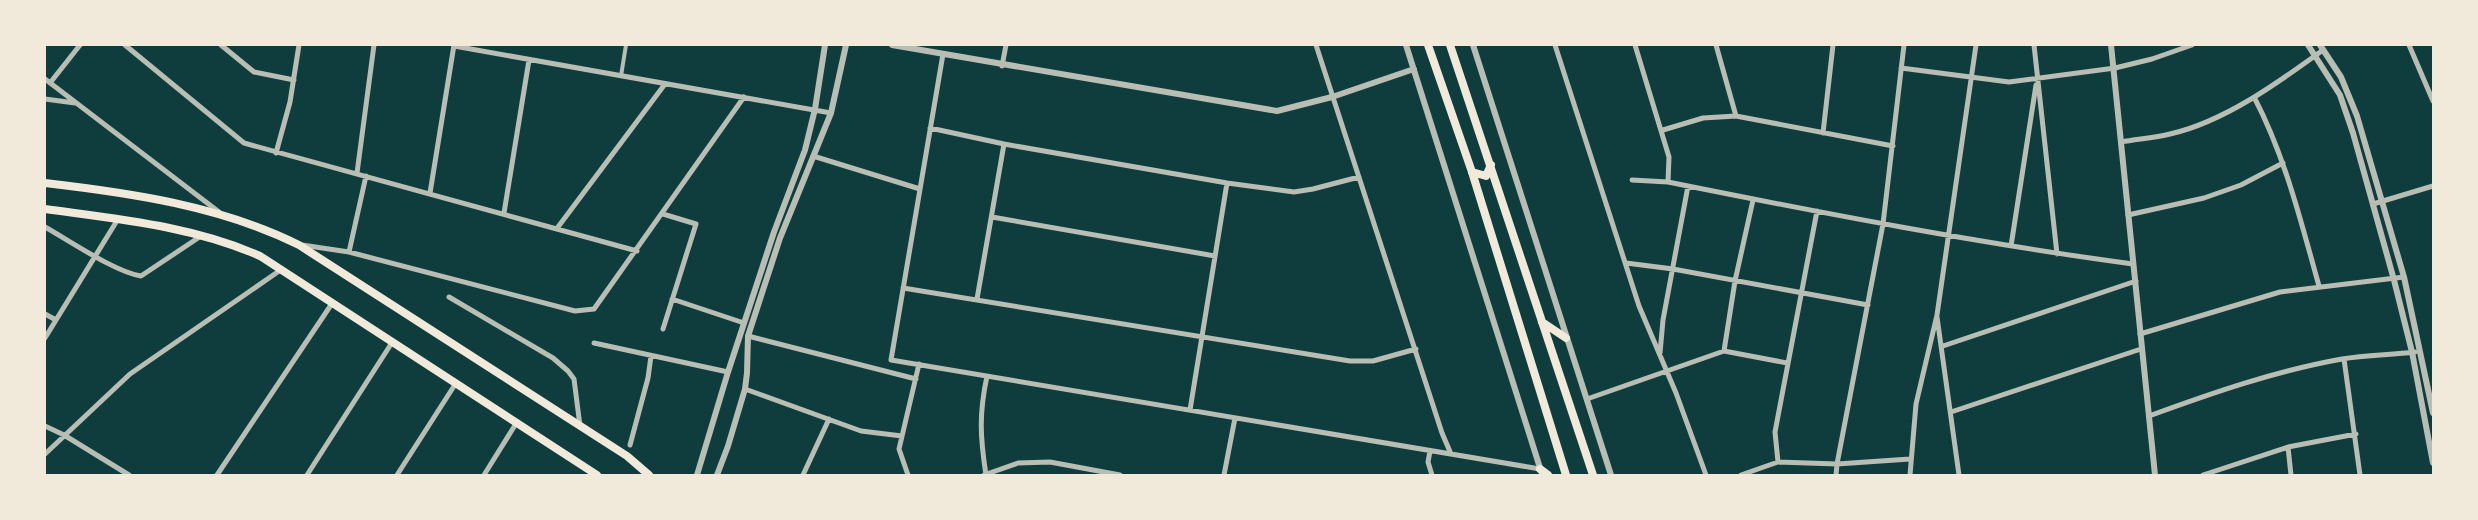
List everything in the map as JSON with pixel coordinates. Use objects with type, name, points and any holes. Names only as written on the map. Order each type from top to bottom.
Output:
[{"type":"main road","points":[[1428,45],[1472,172],[1566,475]]},
{"type":"main road","points":[[1450,45],[1593,475]]},
{"type":"main road","points":[[1472,172],[1486,176],[1491,165]]},
{"type":"main road","points":[[45,183],[165,202],[222,214],[267,229],[299,245],[627,456],[650,475]]},
{"type":"main road","points":[[45,209],[118,219],[201,236],[241,248],[282,269],[597,475]]},
{"type":"main road","points":[[1542,322],[1566,338]]},
{"type":"main road","points":[[1541,472],[1548,475]]},
{"type":"street","points":[[80,45],[47,81],[222,214]]},
{"type":"street","points":[[125,45],[244,143],[637,250]]},
{"type":"street","points":[[131,50],[135,45]]},
{"type":"street","points":[[221,45],[254,72],[294,80]]},
{"type":"street","points":[[276,153],[290,102],[298,45]]},
{"type":"street","points":[[357,173],[374,45]]},
{"type":"street","points":[[621,76],[626,45]]},
{"type":"street","points":[[697,475],[728,372],[774,232],[805,150],[815,109],[825,45]]},
{"type":"street","points":[[717,475],[745,389],[748,336],[780,238],[831,113],[846,45]]},
{"type":"street","points":[[892,45],[1002,66],[1276,111],[1332,97],[1414,68]]},
{"type":"street","points":[[1002,66],[1006,45]]},
{"type":"street","points":[[1316,45],[1442,432],[1451,454]]},
{"type":"street","points":[[943,54],[891,360],[1451,454],[1541,472],[1406,45]]},
{"type":"street","points":[[1473,45],[1611,475]]},
{"type":"street","points":[[1555,45],[1639,306],[1667,372],[1706,475]]},
{"type":"street","points":[[1635,45],[1670,157],[1668,182]]},
{"type":"street","points":[[1716,45],[1736,116]]},
{"type":"street","points":[[1824,133],[1834,45]]},
{"type":"street","points":[[1836,475],[1883,224],[1904,45]]},
{"type":"street","points":[[1910,475],[1916,404],[1936,315],[1950,234],[1976,45]]},
{"type":"street","points":[[2034,45],[2036,79],[2043,113],[2057,254]]},
{"type":"street","points":[[2111,45],[2115,68],[2141,349],[2155,475]]},
{"type":"street","points":[[1902,68],[2009,82],[2115,68],[2152,59],[2192,45]]},
{"type":"street","points":[[2308,45],[2340,95],[2353,133],[2412,352],[2433,463]]},
{"type":"street","points":[[2409,45],[2433,101]]},
{"type":"street","points":[[430,193],[454,46],[831,113]]},
{"type":"street","points":[[2121,142],[2171,134],[2216,117],[2254,97],[2314,56],[2322,47],[2350,95],[2404,277],[2433,413]]},
{"type":"street","points":[[504,213],[529,60]]},
{"type":"street","points":[[2011,246],[2036,79]]},
{"type":"street","points":[[558,227],[664,84]]},
{"type":"street","points":[[299,245],[349,252],[575,311],[594,309],[744,97]]},
{"type":"street","points":[[2254,97],[2269,126],[2283,163],[2319,286]]},
{"type":"street","points":[[45,99],[76,103]]},
{"type":"street","points":[[1663,130],[1703,118],[1736,116],[1893,146]]},
{"type":"street","points":[[930,128],[1004,144],[1227,183],[1294,192],[1313,189],[1359,176]]},
{"type":"street","points":[[977,299],[1004,144]]},
{"type":"street","points":[[813,156],[920,190]]},
{"type":"street","points":[[2128,215],[2204,198],[2241,185],[2283,163]]},
{"type":"street","points":[[349,252],[366,176]]},
{"type":"street","points":[[1632,180],[1668,182],[1883,224],[1950,234],[2057,254],[2133,264]]},
{"type":"street","points":[[1190,410],[1227,183]]},
{"type":"street","points":[[1660,355],[1663,320],[1688,186]]},
{"type":"street","points":[[2373,204],[2433,186]]},
{"type":"street","points":[[1724,350],[1735,281],[1753,200]]},
{"type":"street","points":[[1778,462],[1775,432],[1817,211]]},
{"type":"street","points":[[663,214],[696,224],[663,329]]},
{"type":"street","points":[[992,217],[1215,256]]},
{"type":"street","points":[[45,338],[118,219]]},
{"type":"street","points":[[45,227],[96,256],[141,276],[201,236]]},
{"type":"street","points":[[1626,263],[1674,269],[1868,305]]},
{"type":"street","points":[[45,454],[130,374],[282,269]]},
{"type":"street","points":[[2140,334],[2280,292],[2319,286],[2394,280],[2404,277]]},
{"type":"street","points":[[1943,346],[2136,281]]},
{"type":"street","points":[[903,288],[1350,362],[1373,361],[1416,349]]},
{"type":"street","points":[[449,297],[553,358],[568,371],[574,379],[580,426]]},
{"type":"street","points":[[672,299],[744,323]]},
{"type":"street","points":[[217,475],[333,302]]},
{"type":"street","points":[[45,314],[56,320]]},
{"type":"street","points":[[1936,315],[1943,346],[1950,412],[1960,475]]},
{"type":"street","points":[[748,336],[916,379]]},
{"type":"street","points":[[307,475],[393,341]]},
{"type":"street","points":[[594,343],[728,372]]},
{"type":"street","points":[[1950,412],[2141,349]]},
{"type":"street","points":[[1587,399],[1667,372],[1724,350],[1787,364]]},
{"type":"street","points":[[2149,416],[2234,385],[2344,359],[2420,351]]},
{"type":"street","points":[[630,445],[648,378],[651,356]]},
{"type":"street","points":[[2344,359],[2356,434],[2360,475]]},
{"type":"street","points":[[908,475],[899,449],[919,364]]},
{"type":"street","points":[[987,376],[980,409],[980,429],[985,475],[1018,463],[1050,462],[1120,475]]},
{"type":"street","points":[[397,475],[456,383]]},
{"type":"street","points":[[745,389],[861,431],[902,436]]},
{"type":"street","points":[[1224,475],[1235,418]]},
{"type":"street","points":[[803,475],[829,420]]},
{"type":"street","points":[[484,475],[517,422]]},
{"type":"street","points":[[45,426],[64,435],[129,475]]},
{"type":"street","points":[[2203,475],[2288,447],[2356,434]]},
{"type":"street","points":[[2288,447],[2291,475]]},
{"type":"street","points":[[1430,451],[1428,462],[1432,475]]},
{"type":"street","points":[[1741,475],[1778,462],[1837,464],[1910,459]]},
{"type":"street","points":[[2224,469],[2224,475]]}]
